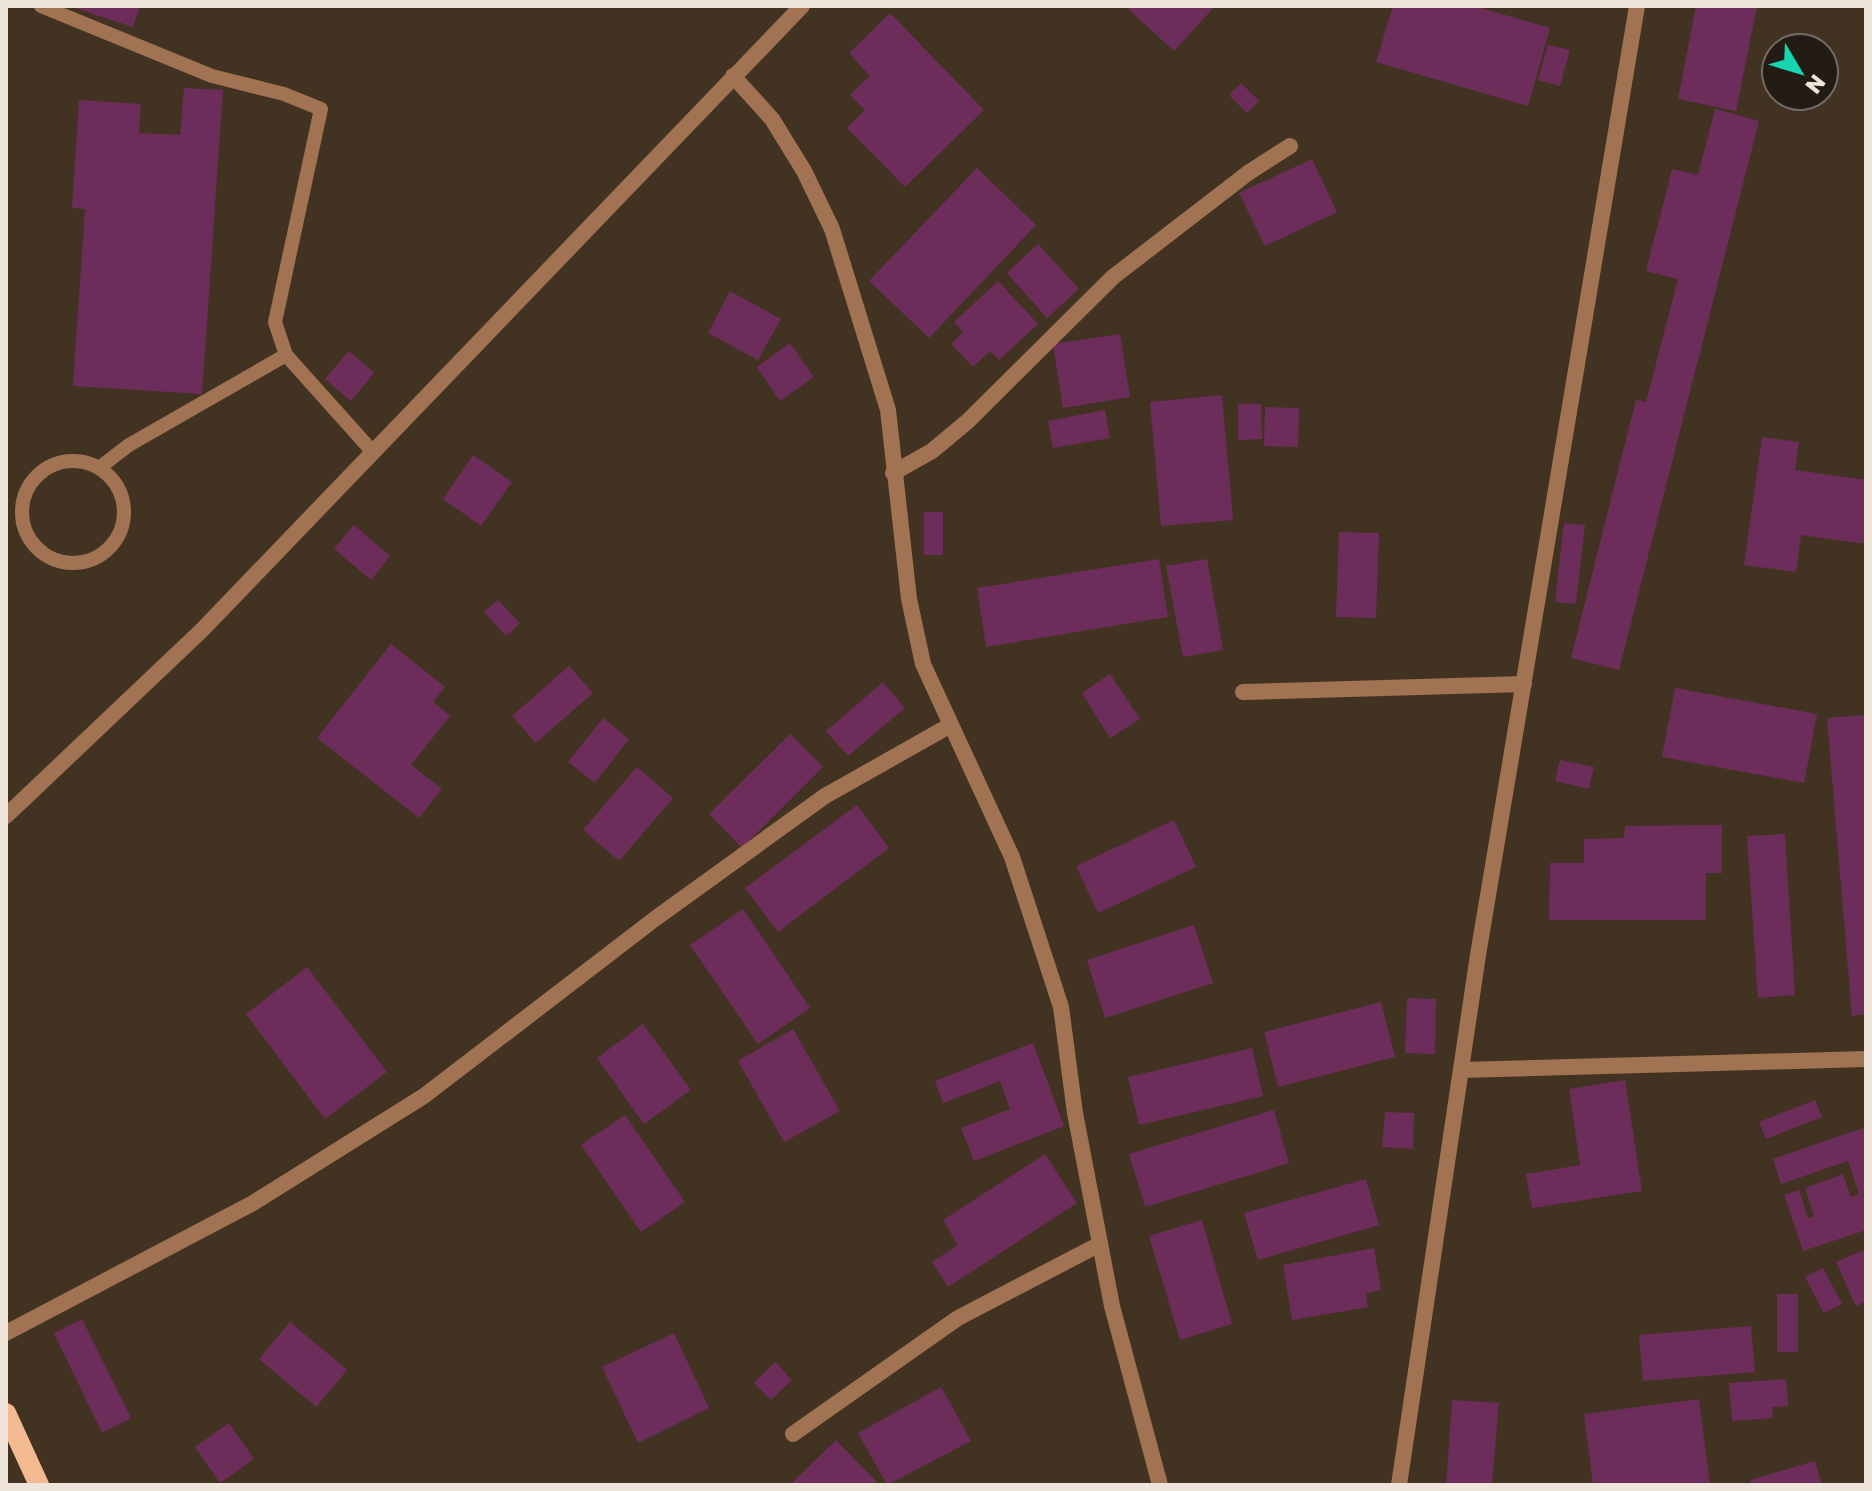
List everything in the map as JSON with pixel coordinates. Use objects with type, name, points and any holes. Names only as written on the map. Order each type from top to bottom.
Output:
[{"type":"main road","points":[[6,1413],[39,1485]]},
{"type":"street","points":[[6,816],[202,630],[372,451],[520,303],[802,6]]},
{"type":"street","points":[[1399,1485],[1461,1070],[1637,6]]},
{"type":"street","points":[[733,76],[772,119],[804,171],[832,229],[888,410],[909,599],[923,664],[1012,857],[1061,1007],[1075,1113],[1112,1306],[1160,1485]]},
{"type":"street","points":[[893,473],[932,451],[968,421],[1113,277],[1248,173],[1290,146]]},
{"type":"street","points":[[1243,692],[1524,684]]},
{"type":"street","points":[[6,1333],[253,1203],[424,1096],[656,918],[825,796],[949,726]]},
{"type":"street","points":[[1461,1070],[1866,1059]]},
{"type":"street","points":[[793,1434],[958,1318],[1100,1244]]},
{"type":"lane","points":[[41,6],[212,76],[284,94],[321,109],[275,322],[286,355],[372,451]]},
{"type":"lane","points":[[99,468],[129,445],[286,355]]},
{"type":"lane","points":[[76,460],[99,468],[117,485],[125,508],[121,533],[105,552],[83,563],[58,562],[37,550],[24,528],[22,504],[32,480],[52,465],[76,460]]},
{"type":"building","points":[[79,6],[140,6],[133,27],[78,9]]},
{"type":"building","points":[[1125,6],[1215,6],[1174,51]]},
{"type":"building","points":[[1393,6],[1474,6],[1550,28],[1528,106],[1376,62]]},
{"type":"building","points":[[1696,6],[1757,6],[1736,111],[1678,99]]},
{"type":"building","points":[[890,13],[984,110],[905,187],[847,128],[865,110],[850,95],[870,76],[849,53]]},
{"type":"building","points":[[1548,45],[1570,50],[1560,86],[1538,80]]},
{"type":"building","points":[[1241,83],[1259,101],[1247,113],[1229,95]]},
{"type":"building","points":[[184,88],[223,90],[202,394],[73,386],[85,209],[72,208],[79,100],[141,104],[139,133],[180,135]]},
{"type":"building","points":[[1715,109],[1759,121],[1619,670],[1571,658],[1636,400],[1646,402],[1678,279],[1646,271],[1672,169],[1698,175]]},
{"type":"building","points":[[1312,159],[1337,212],[1265,246],[1239,193]]},
{"type":"building","points":[[977,168],[1036,225],[929,338],[869,281]]},
{"type":"building","points":[[1038,244],[1079,289],[1047,318],[1007,273]]},
{"type":"building","points":[[998,281],[1038,324],[999,360],[990,351],[973,367],[951,344],[963,332],[954,322]]},
{"type":"building","points":[[730,291],[781,319],[758,360],[708,333]]},
{"type":"building","points":[[1120,334],[1130,397],[1063,408],[1053,344]]},
{"type":"building","points":[[790,343],[814,377],[780,401],[757,367]]},
{"type":"building","points":[[349,351],[374,373],[351,401],[325,379]]},
{"type":"building","points":[[1222,395],[1233,520],[1161,526],[1150,402]]},
{"type":"building","points":[[1238,404],[1261,404],[1262,439],[1238,440]]},
{"type":"building","points":[[1265,407],[1299,408],[1298,447],[1264,446]]},
{"type":"building","points":[[1105,410],[1110,438],[1053,448],[1048,421]]},
{"type":"building","points":[[1762,437],[1799,442],[1795,470],[1866,480],[1866,544],[1801,535],[1796,572],[1744,565]]},
{"type":"building","points":[[473,455],[512,482],[481,526],[443,499]]},
{"type":"building","points":[[924,512],[943,512],[943,555],[924,555]]},
{"type":"building","points":[[1564,523],[1585,525],[1576,604],[1555,602]]},
{"type":"building","points":[[354,525],[390,556],[371,580],[334,549]]},
{"type":"building","points":[[1339,532],[1379,533],[1376,618],[1336,617]]},
{"type":"building","points":[[1159,559],[1168,617],[986,647],[977,588]]},
{"type":"building","points":[[1207,559],[1223,650],[1183,657],[1166,566]]},
{"type":"building","points":[[498,600],[520,623],[506,636],[484,612]]},
{"type":"building","points":[[391,644],[445,687],[433,702],[450,716],[411,765],[442,789],[419,818],[317,738]]},
{"type":"building","points":[[569,666],[593,693],[536,743],[512,716]]},
{"type":"building","points":[[1110,674],[1140,719],[1110,738],[1082,693]]},
{"type":"building","points":[[883,682],[905,708],[848,756],[826,731]]},
{"type":"building","points":[[1675,688],[1817,714],[1804,783],[1662,757]]},
{"type":"building","points":[[1866,715],[1866,1014],[1852,1016],[1827,718]]},
{"type":"building","points":[[603,718],[629,739],[595,783],[568,762]]},
{"type":"building","points":[[790,734],[823,767],[742,848],[709,814]]},
{"type":"building","points":[[1560,760],[1594,767],[1589,789],[1555,781]]},
{"type":"building","points":[[637,767],[673,798],[619,861],[583,830]]},
{"type":"building","points":[[857,805],[889,848],[778,932],[745,888]]},
{"type":"building","points":[[1174,820],[1196,867],[1098,913],[1076,866]]},
{"type":"building","points":[[1722,825],[1722,873],[1706,873],[1706,920],[1549,920],[1550,863],[1584,863],[1584,839],[1624,838],[1625,826]]},
{"type":"building","points":[[1785,834],[1795,995],[1758,998],[1747,836]]},
{"type":"building","points":[[743,909],[810,1008],[758,1044],[690,945]]},
{"type":"building","points":[[1194,925],[1213,983],[1105,1018],[1087,960]]},
{"type":"building","points":[[307,967],[387,1072],[325,1119],[246,1014]]},
{"type":"building","points":[[1407,998],[1436,999],[1435,1054],[1405,1053]]},
{"type":"building","points":[[1381,1002],[1395,1057],[1278,1087],[1264,1032]]},
{"type":"building","points":[[643,1024],[691,1090],[644,1124],[597,1058]]},
{"type":"building","points":[[793,1029],[840,1111],[784,1142],[738,1061]]},
{"type":"building","points":[[1033,1043],[1064,1126],[974,1161],[961,1128],[1010,1109],[1000,1081],[943,1103],[935,1081]]},
{"type":"building","points":[[1252,1048],[1263,1096],[1139,1125],[1128,1077]]},
{"type":"building","points":[[1625,1080],[1642,1191],[1532,1208],[1526,1174],[1580,1165],[1569,1089]]},
{"type":"building","points":[[1815,1100],[1822,1117],[1766,1139],[1759,1122]]},
{"type":"building","points":[[1274,1110],[1289,1163],[1145,1207],[1129,1154]]},
{"type":"building","points":[[1385,1112],[1414,1113],[1413,1149],[1382,1147]]},
{"type":"building","points":[[625,1115],[685,1202],[641,1232],[581,1145]]},
{"type":"building","points":[[1866,1127],[1866,1230],[1803,1251],[1784,1195],[1799,1190],[1808,1218],[1814,1216],[1805,1188],[1843,1174],[1851,1197],[1859,1194],[1848,1161],[1781,1184],[1773,1159]]},
{"type":"building","points":[[1045,1154],[1077,1203],[948,1287],[932,1262],[958,1245],[943,1220]]},
{"type":"building","points":[[1366,1179],[1379,1225],[1258,1260],[1244,1213]]},
{"type":"building","points":[[1202,1220],[1232,1324],[1180,1340],[1149,1236]]},
{"type":"building","points":[[1374,1248],[1381,1290],[1366,1293],[1368,1307],[1292,1320],[1283,1265]]},
{"type":"building","points":[[1866,1249],[1866,1301],[1856,1306],[1836,1262]]},
{"type":"building","points":[[1823,1268],[1842,1304],[1824,1313],[1805,1277]]},
{"type":"building","points":[[1777,1294],[1798,1294],[1798,1352],[1777,1352]]},
{"type":"building","points":[[82,1319],[131,1418],[102,1433],[54,1333]]},
{"type":"building","points":[[290,1322],[347,1370],[316,1407],[259,1359]]},
{"type":"building","points":[[1751,1326],[1755,1372],[1643,1381],[1639,1335]]},
{"type":"building","points":[[674,1333],[709,1408],[638,1443],[602,1367]]},
{"type":"building","points":[[775,1362],[792,1380],[771,1400],[754,1383]]},
{"type":"building","points":[[1786,1379],[1788,1406],[1772,1407],[1773,1418],[1732,1421],[1729,1383]]},
{"type":"building","points":[[941,1387],[971,1441],[887,1485],[858,1433]]},
{"type":"building","points":[[1699,1399],[1710,1485],[1593,1485],[1584,1414]]},
{"type":"building","points":[[1452,1400],[1499,1403],[1492,1485],[1446,1485]]},
{"type":"building","points":[[229,1423],[254,1459],[220,1483],[195,1447]]},
{"type":"building","points":[[836,1440],[880,1485],[790,1485]]},
{"type":"building","points":[[1815,1461],[1822,1485],[1752,1485],[1750,1480]]}]
